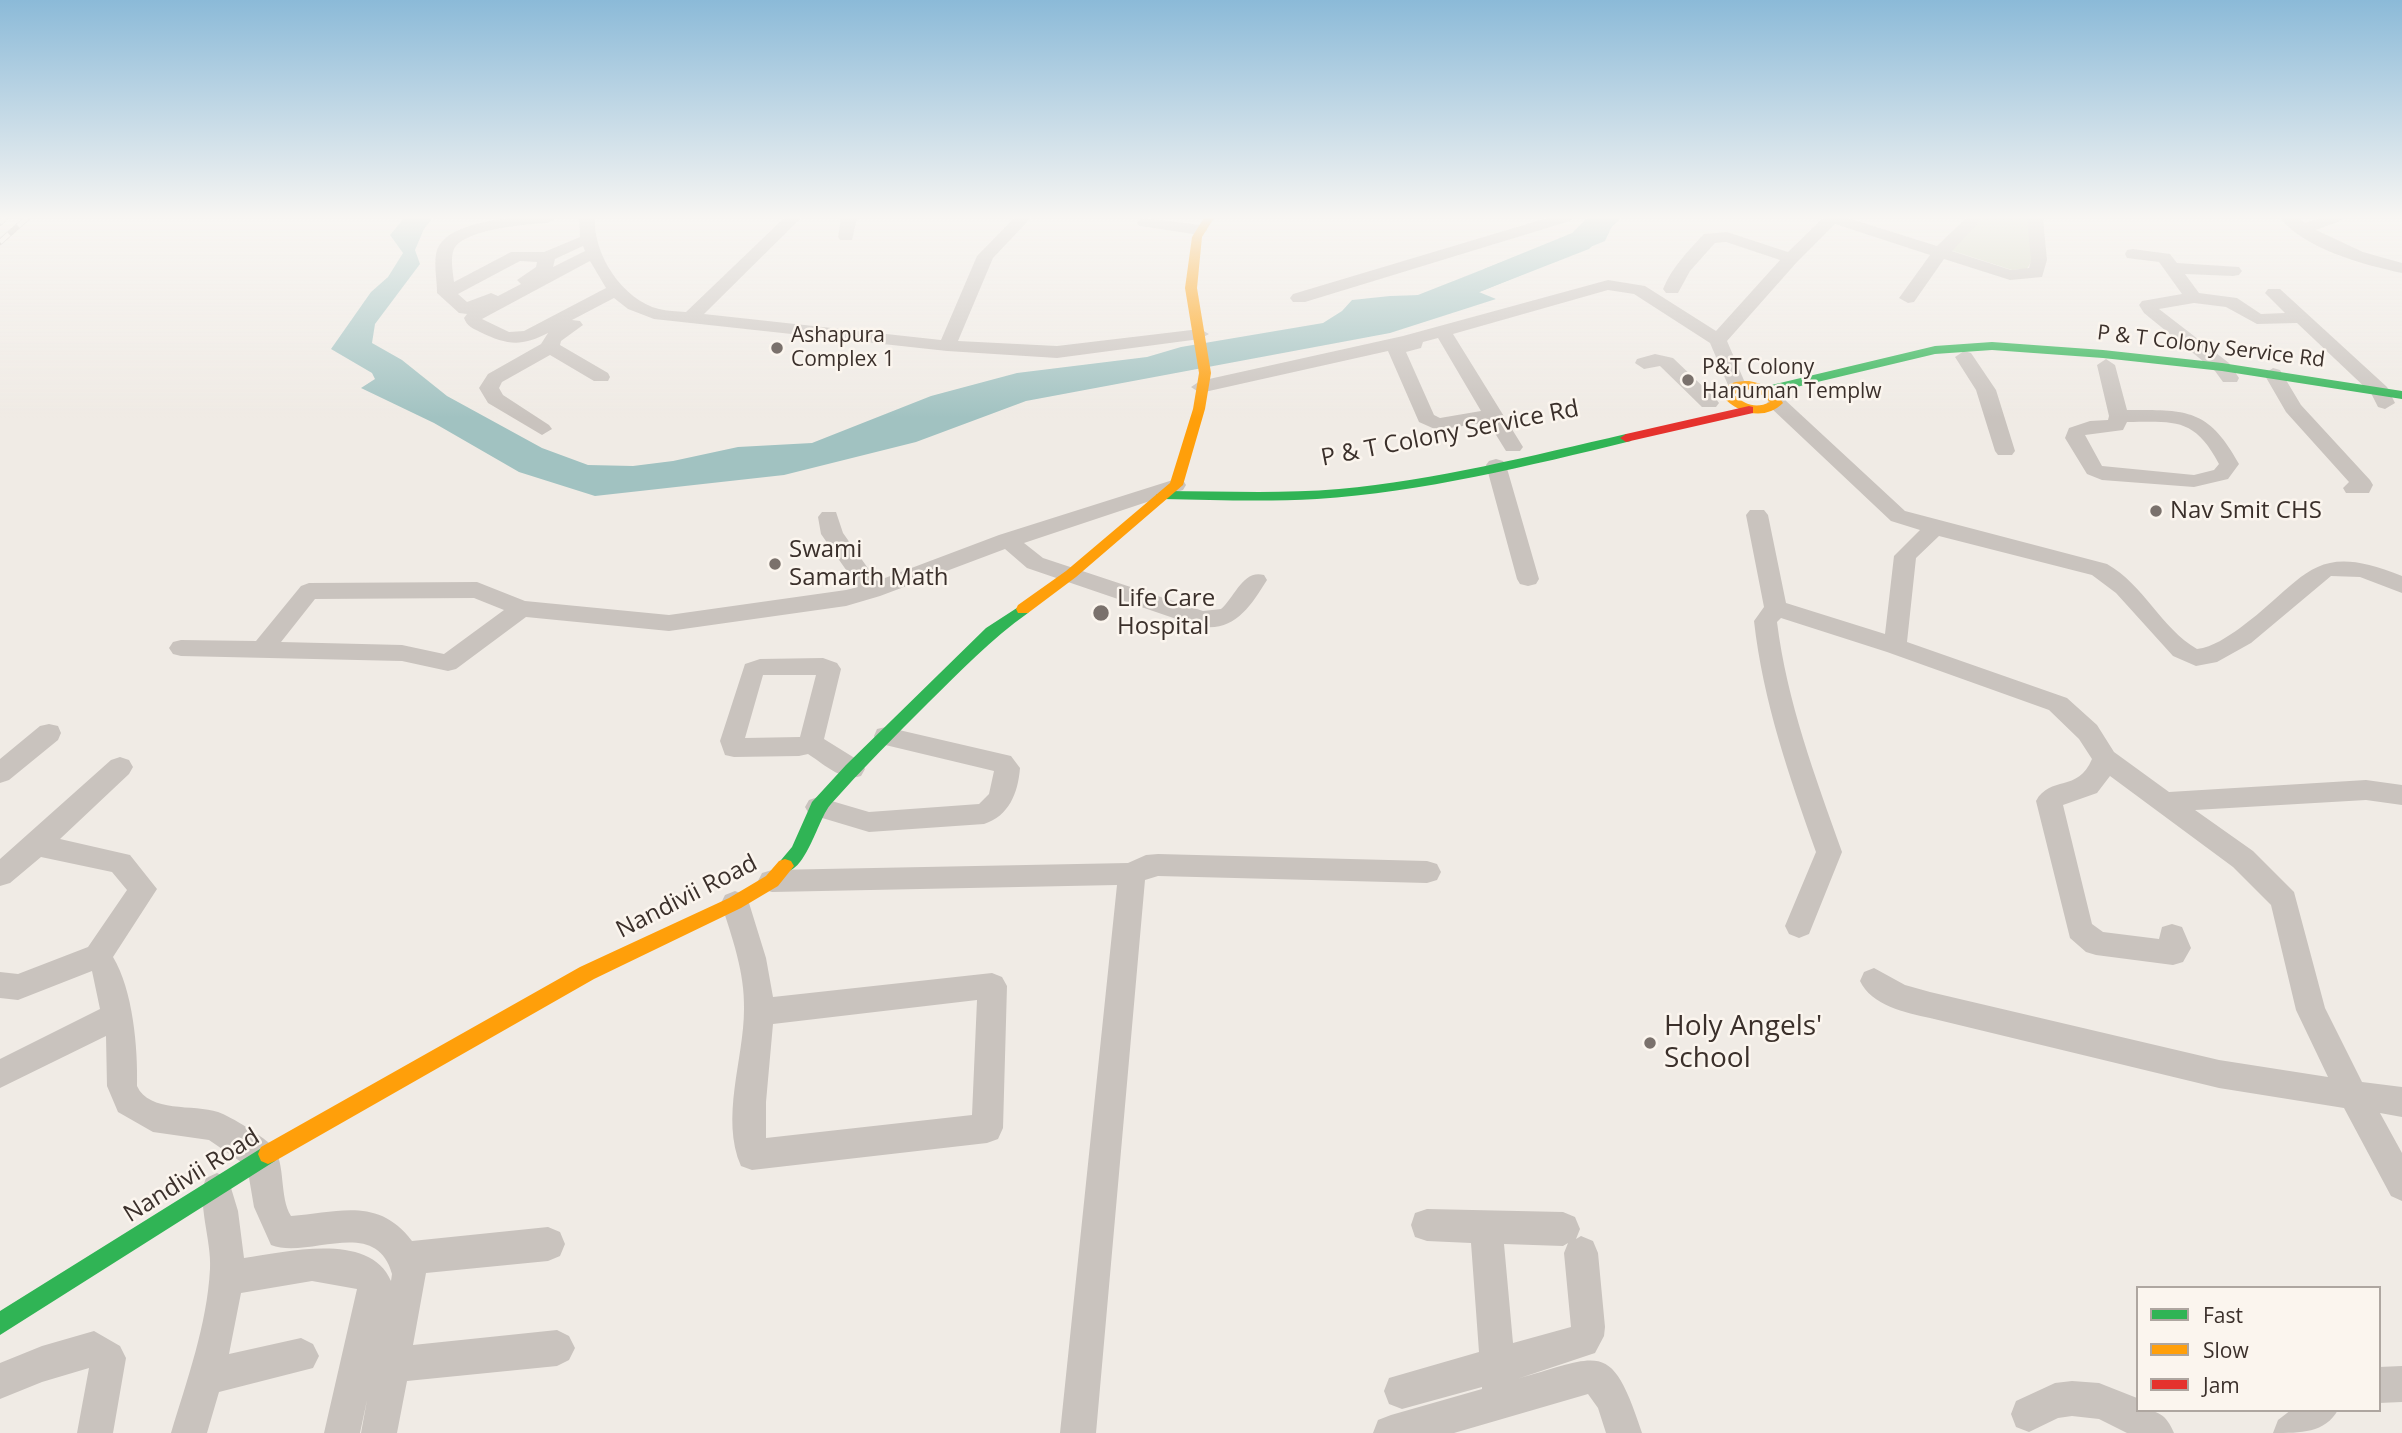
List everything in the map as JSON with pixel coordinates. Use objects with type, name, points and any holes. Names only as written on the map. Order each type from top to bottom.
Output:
[{"type":"street","points":[[446,285],[446,293]]},
{"type":"street","points":[[446,293],[462,285]]},
{"type":"street","points":[[446,293],[466,309],[473,308],[516,285]]},
{"type":"street","points":[[526,285],[479,313],[473,318],[474,322],[506,338],[528,336],[621,293]]},
{"type":"street","points":[[616,285],[621,293],[654,314],[947,346],[1057,352],[1200,335]]},
{"type":"street","points":[[690,318],[724,285]]},
{"type":"street","points":[[947,346],[973,285]]},
{"type":"street","points":[[262,649],[309,591],[477,590],[522,609],[669,623],[846,598],[872,591],[1007,540],[1170,490],[1199,409],[1203,380],[1200,335],[1191,285]]},
{"type":"street","points":[[1299,298],[1342,285]]},
{"type":"street","points":[[1493,415],[1437,424],[1426,418],[1396,349],[1608,285],[1639,290],[1718,340],[1733,392],[1749,410]]},
{"type":"street","points":[[1672,289],[1675,285]]},
{"type":"street","points":[[1718,340],[1767,285]]},
{"type":"street","points":[[1908,298],[1917,285]]},
{"type":"street","points":[[2184,285],[2194,298]]},
{"type":"street","points":[[2217,285],[2231,302],[2253,317],[2301,318]]},
{"type":"street","points":[[542,429],[495,399],[489,388],[495,378],[550,347],[552,338],[621,293]]},
{"type":"street","points":[[2274,293],[2392,399]]},
{"type":"street","points":[[2226,372],[2148,309],[2151,303],[2194,298],[2231,302]]},
{"type":"street","points":[[1203,380],[1445,335]]},
{"type":"street","points":[[1445,335],[1493,415],[1528,579]]},
{"type":"street","points":[[550,347],[601,377]]},
{"type":"street","name":"P & T Colony Service Rd","points":[[1772,396],[1956,347],[2032,348],[2226,372],[2392,399]]},
{"type":"street","points":[[1772,396],[1964,357],[1995,356],[2226,372]]},
{"type":"street","points":[[1964,357],[1986,390],[2005,451]]},
{"type":"street","points":[[1644,363],[1655,360],[1666,362],[1709,404]]},
{"type":"street","points":[[2106,365],[2119,416],[2116,426],[2090,427],[2076,432],[2075,438],[2094,470],[2102,474],[2194,481],[2221,475],[2230,464],[2212,435],[2194,423],[2169,418],[2119,416]]},
{"type":"street","points":[[2275,379],[2293,408],[2363,485],[2362,488],[2353,488]]},
{"type":"street","points":[[1733,392],[1752,385],[1772,396],[1898,516],[2099,569],[2119,581],[2173,643],[2189,656],[2198,658],[2217,654],[2254,629],[2323,571],[2332,567],[2360,569],[2402,585]]},
{"type":"street","name":"P & T Colony Service Rd","points":[[1170,490],[1348,480],[1504,457],[1709,404],[1733,392]]},
{"type":"street","points":[[1504,457],[1749,410],[1770,409],[1772,396]]},
{"type":"street","name":"Nandivii Road","points":[[0,1324],[217,1189],[262,1158],[587,973],[735,903],[772,881],[799,851],[818,807],[852,769],[991,632],[1071,574],[1170,490]]},
{"type":"street","points":[[1757,515],[1776,608]]},
{"type":"street","points":[[829,517],[832,534],[872,591]]},
{"type":"street","points":[[1895,646],[1905,556],[1936,528]]},
{"type":"street","points":[[1007,540],[1035,563],[1202,619],[1217,621],[1229,617],[1256,580]]},
{"type":"street","points":[[1776,608],[1895,646],[2059,704],[2088,732],[2105,759],[2243,859],[2284,900],[2311,1010],[2402,1185]]},
{"type":"street","points":[[1776,608],[1765,621],[1768,655],[1786,726],[1829,852],[1800,926]]},
{"type":"street","points":[[181,648],[402,653],[448,663],[522,609]]},
{"type":"street","points":[[760,667],[829,668],[811,743],[799,747],[734,748],[732,741],[753,670],[760,667]]},
{"type":"street","points":[[0,773],[49,733]]},
{"type":"street","points":[[818,807],[869,822],[985,814],[998,805],[1007,775],[1007,768],[1002,763],[886,736]]},
{"type":"street","points":[[811,743],[852,769]]},
{"type":"street","points":[[2105,759],[2098,779],[2088,789],[2060,793],[2049,801],[2080,930],[2096,943],[2173,953],[2177,948],[2172,936]]},
{"type":"street","points":[[0,875],[120,767]]},
{"type":"street","points":[[2165,802],[2366,790],[2402,795]]},
{"type":"street","points":[[0,985],[18,987],[98,956],[143,889],[120,863],[36,845]]},
{"type":"street","points":[[772,881],[1132,874],[1146,866],[1158,864],[1427,872]]},
{"type":"street","points":[[1078,1433],[1132,874]]},
{"type":"street","points":[[735,903],[748,946],[759,1012],[750,1086],[748,1132],[752,1155],[987,1128],[992,986],[759,1012]]},
{"type":"street","points":[[98,956],[106,970],[123,1046],[122,1086],[129,1102],[153,1117],[215,1126],[262,1158],[267,1194],[276,1225],[284,1233],[359,1224],[373,1228],[387,1238],[406,1258],[409,1274],[379,1433]]},
{"type":"street","points":[[1874,981],[1891,994],[1923,1005],[1966,1012],[2219,1074],[2402,1102]]},
{"type":"street","points":[[0,1074],[116,1016]]},
{"type":"street","points":[[190,1433],[206,1377],[227,1278],[224,1225],[217,1189]]},
{"type":"street","points":[[1402,1391],[1583,1341],[1587,1336],[1572,1241],[1486,1227],[1427,1225]]},
{"type":"street","points":[[1486,1227],[1501,1401]]},
{"type":"street","points":[[312,1264],[323,1228]]},
{"type":"street","points":[[406,1258],[548,1244]]},
{"type":"street","points":[[227,1278],[312,1264],[364,1271],[375,1284],[342,1433]]},
{"type":"street","points":[[392,1365],[557,1348]]},
{"type":"street","points":[[0,1381],[42,1364],[94,1349],[108,1358],[95,1433]]},
{"type":"street","points":[[206,1377],[301,1356]]},
{"type":"street","points":[[1391,1433],[1595,1376],[1604,1382],[1624,1433]]},
{"type":"street","points":[[2381,1385],[2402,1384]]},
{"type":"street","points":[[2029,1414],[2059,1400],[2090,1400],[2123,1409],[2142,1419],[2157,1433]]},
{"type":"street","points":[[2291,1433],[2317,1412]]},
{"type":"water","points":[[379,285],[404,285],[375,324],[372,343],[402,360],[447,396],[542,448],[588,465],[633,466],[673,461],[738,447],[812,443],[931,396],[1017,373],[1147,357],[1181,347],[1323,323],[1342,311],[1352,300],[1449,294],[1462,285],[1497,285],[1479,292],[1496,299],[1390,333],[1026,401],[916,442],[784,475],[595,496],[519,472],[434,423],[361,388],[375,379],[372,373],[331,349],[371,292]]},
{"type":"waterway","points":[[1389,314],[1402,312],[1470,285]]},
{"type":"traffic: fast","points":[[1767,390],[1935,350],[1992,346],[2103,354],[2222,367],[2402,395]]},
{"type":"traffic: fast","points":[[1163,495],[1295,496],[1375,489],[1483,470],[1626,438]]},
{"type":"traffic: fast","points":[[785,866],[799,851],[818,807],[852,769],[991,632],[1023,609]]},
{"type":"traffic: fast","points":[[0,1324],[268,1154]]},
{"type":"traffic: slow","points":[[1023,609],[1071,574],[1176,485],[1199,409],[1205,373],[1191,285]]},
{"type":"traffic: slow","points":[[1737,385],[1761,387],[1770,393],[1777,403],[1764,409],[1746,408],[1728,396],[1729,391],[1737,385]]},
{"type":"traffic: slow","points":[[268,1154],[587,973],[735,903],[772,881],[785,866]]},
{"type":"traffic: jam","points":[[1626,438],[1749,410]]},
{"type":"place","name":"Ashapura Complex 1","points":[[777,348]]},
{"type":"place","name":"P&T Colony Hanuman Templw","points":[[1688,380]]},
{"type":"place","name":"Nav Smit CHS","points":[[2156,511]]},
{"type":"place","name":"Swami Samarth Math","points":[[775,564]]},
{"type":"place","name":"Life Care Hospital","points":[[1101,613]]},
{"type":"place","name":"Holy Angels' School","points":[[1650,1043]]}]
